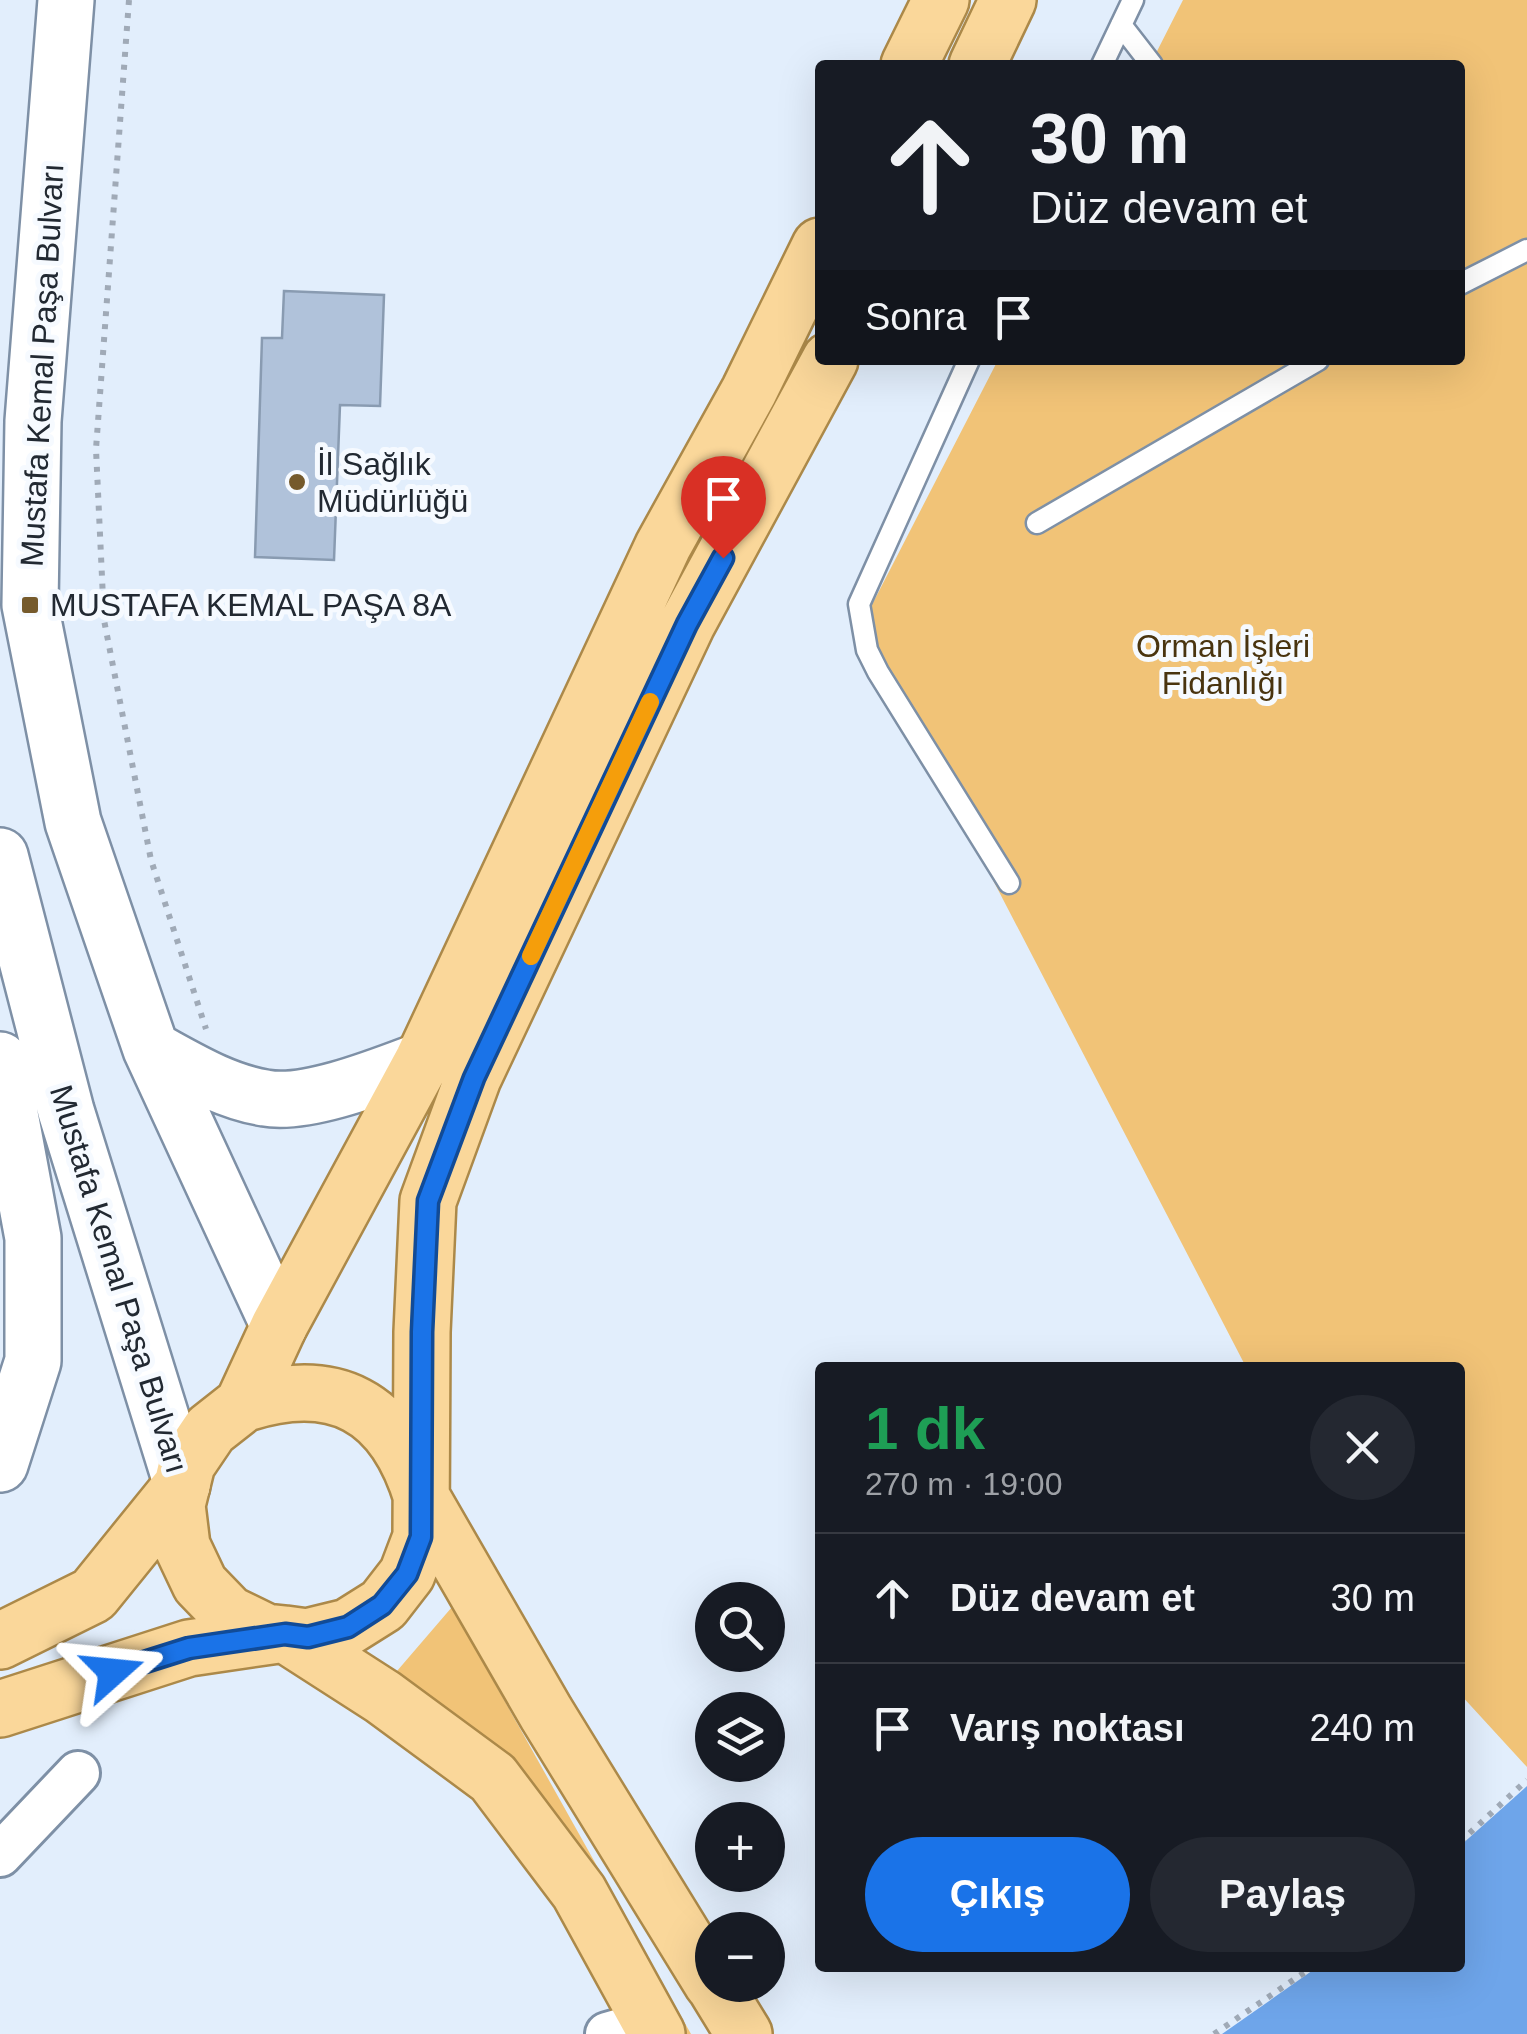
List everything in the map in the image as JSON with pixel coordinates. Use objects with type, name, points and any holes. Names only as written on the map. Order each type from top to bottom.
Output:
[{"type":"main road","name":"Mustafa Kemal Paşa Bulvarı","points":[[66,0],[33,421],[30,605],[73,822],[152,1048],[279,1326],[319,1392]]},
{"type":"main road","points":[[911,60],[941,0]]},
{"type":"main road","points":[[978,60],[1008,0]]},
{"type":"main road","points":[[243,1404],[279,1326],[423,1060],[663,546],[749,391],[815,256]]},
{"type":"main road","points":[[0,1709],[189,1648],[285,1634],[308,1637],[348,1627],[382,1605],[407,1574],[421,1537],[422,1332],[428,1201],[474,1078],[687,624],[827,365]]},
{"type":"main road","name":"Mustafa Kemal Paşa Bulvarı","points":[[0,856],[66,1111],[182,1485],[178,1505],[182,1546],[200,1584],[229,1614],[266,1632],[285,1634],[384,1697],[493,1778],[579,1892],[638,2030]]},
{"type":"main road","points":[[152,1048],[226,1087],[268,1100],[350,1087],[423,1060]]},
{"type":"main road","points":[[0,1060],[33,1238],[33,1360],[0,1464]]},
{"type":"main road","points":[[0,1641],[93,1595],[182,1485],[187,1464],[210,1430],[243,1404],[280,1392],[319,1392],[357,1404],[388,1428],[410,1460],[422,1498],[546,1713],[695,1955]]},
{"type":"main road","points":[[724,2002],[744,2034]]},
{"type":"street","points":[[0,1855],[78,1773]]},
{"type":"lane","points":[[1104,60],[1133,0]]},
{"type":"lane","points":[[1120,25],[1148,60]]},
{"type":"lane","points":[[1465,281],[1527,250]]},
{"type":"lane","points":[[967,365],[866,586],[860,615],[867,650],[900,714],[1009,882]]},
{"type":"lane","points":[[1037,523],[1309,365]]},
{"type":"path","points":[[128,0],[96,448],[104,620],[151,860],[226,1087]]},
{"type":"path","points":[[1465,1837],[1527,1780]]},
{"type":"path","points":[[1214,2034],[1305,1972]]},
{"type":"green space","name":"Orman İşleri Fidanlığı","points":[[1183,0],[1527,0],[1527,1767],[1465,1699],[1465,1362],[1243,1362],[861,626],[995,365],[1465,365],[1465,60],[1153,60]]},
{"type":"green space","points":[[452,1607],[691,2034],[679,2034],[391,1678]]},
{"type":"water","points":[[1527,1786],[1527,2034],[1222,2034],[1310,1972],[1465,1972],[1465,1842]]},
{"type":"building","name":"İl Sağlık Müdürlüğü","points":[[284,291],[384,295],[380,406],[340,405],[334,560],[255,557],[262,338],[282,338]]},
{"type":"slow traffic","points":[[531,956],[650,702]]},
{"type":"place","name":"İl Sağlık Müdürlüğü","points":[[297,482]]},
{"type":"place","name":"MUSTAFA KEMAL PAŞA 8A","points":[[30,605]]},
{"type":"route","points":[[113,1672],[189,1648],[285,1634],[308,1637],[348,1627],[382,1605],[407,1574],[421,1537],[422,1332],[428,1201],[474,1078],[687,624],[723,558]]}]
